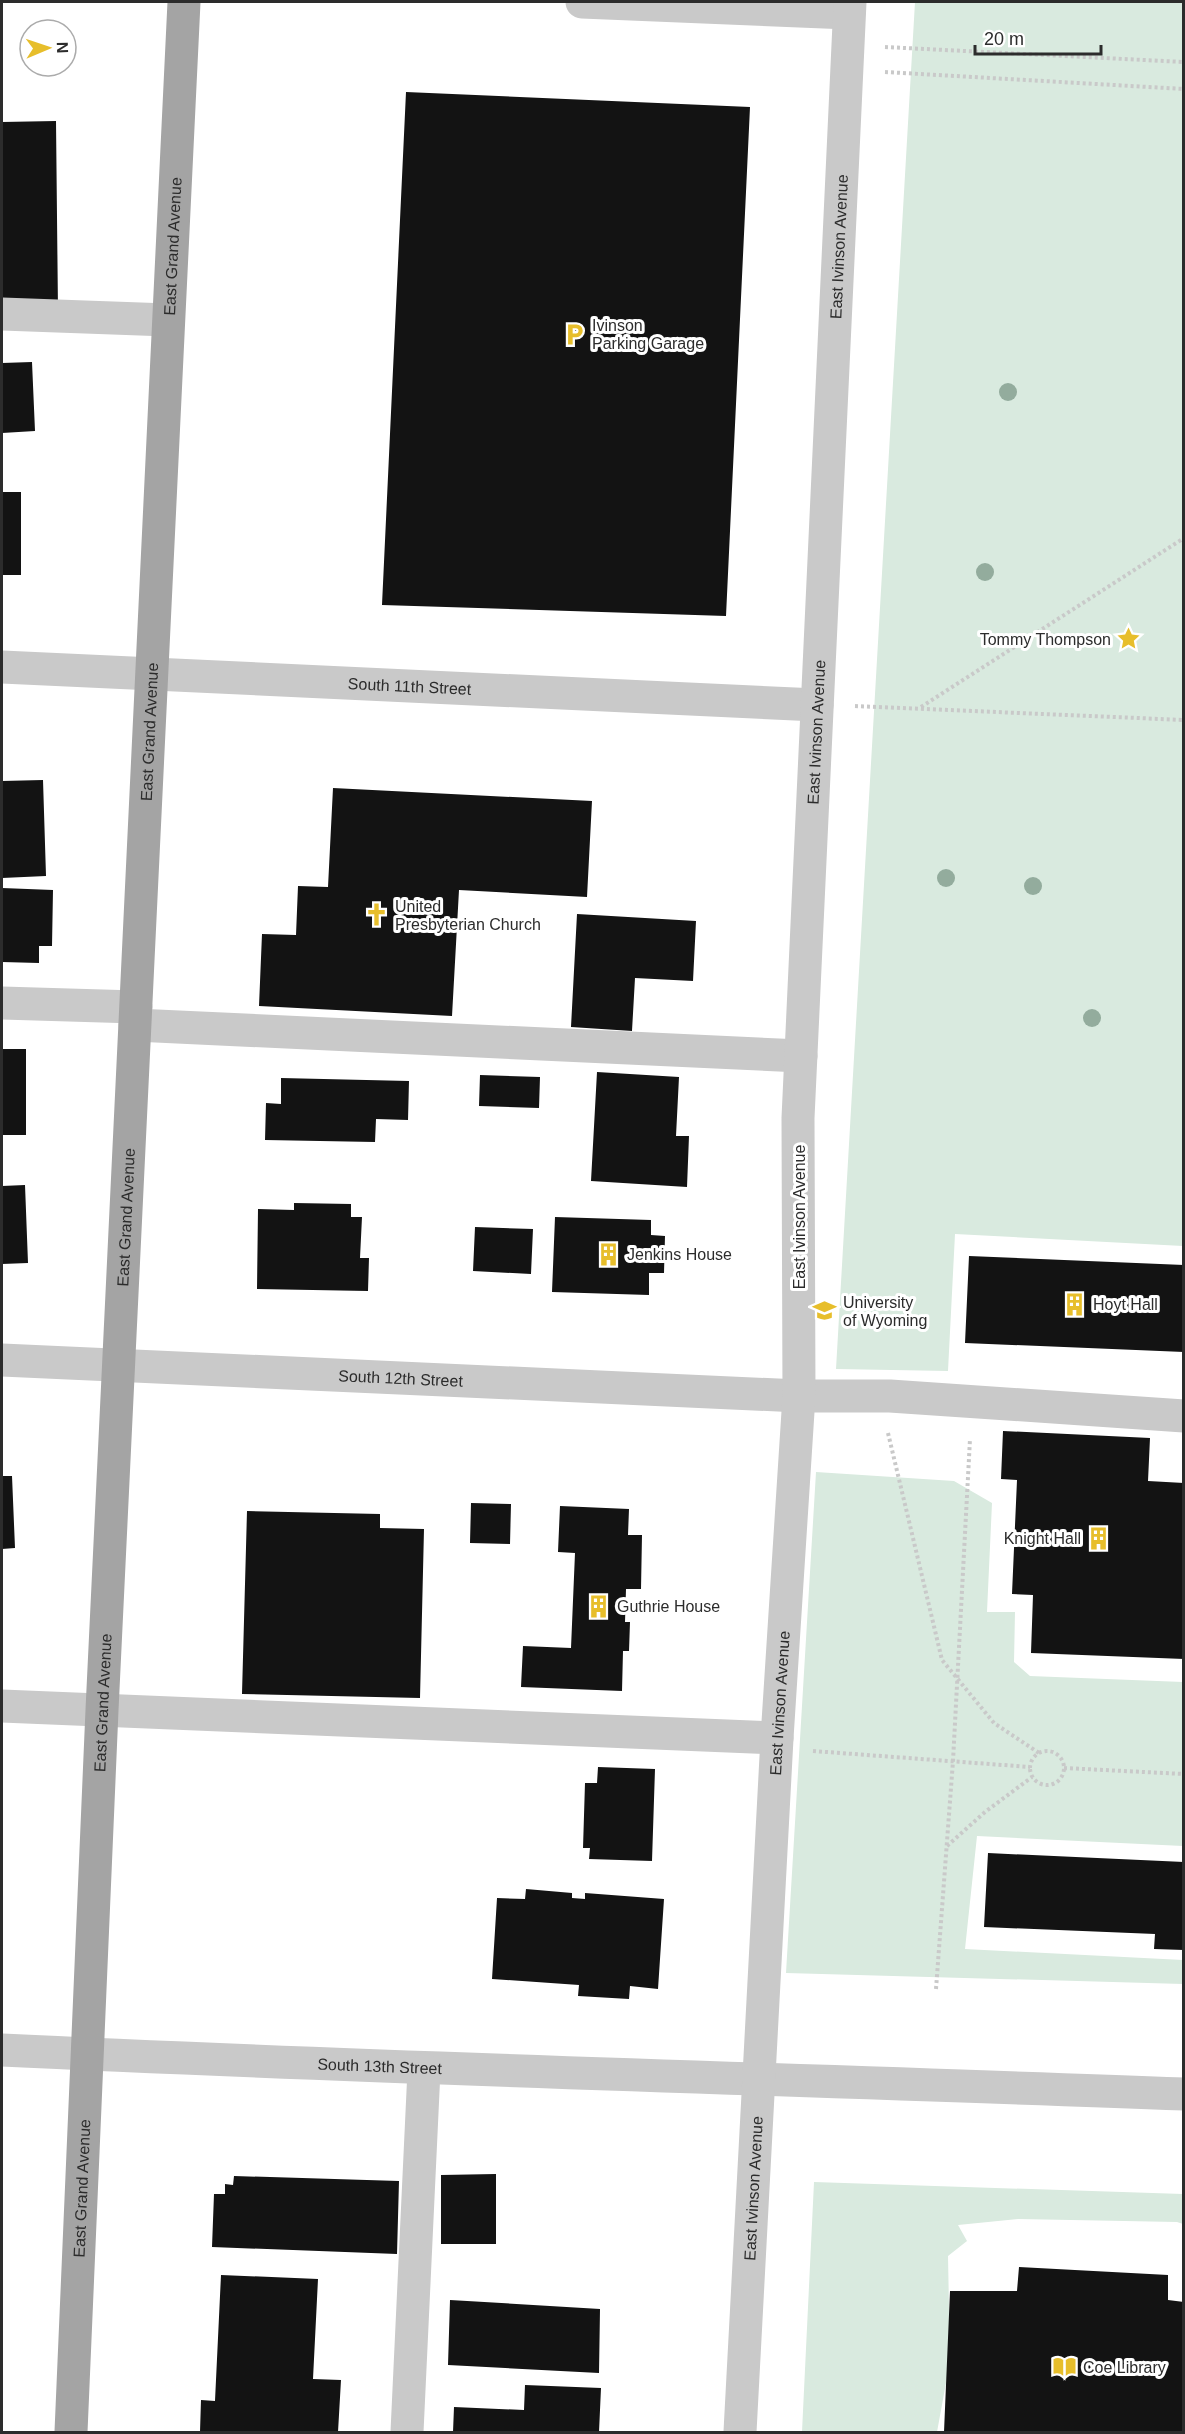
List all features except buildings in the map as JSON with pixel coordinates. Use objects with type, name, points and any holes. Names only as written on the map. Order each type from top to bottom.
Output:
[{"type":"main road","name":"East Grand Avenue","points":[[71,2433],[102,1710],[184,2]]},
{"type":"street","points":[[582,2],[849,7]]},
{"type":"street","name":"East Ivinson Avenue","points":[[740,2433],[776,1743],[799,1396],[798,1118],[849,7]]},
{"type":"street","points":[[2,314],[168,320]]},
{"type":"street","name":"South 11th Street","points":[[2,667],[817,705]]},
{"type":"street","points":[[2,1003],[135,1016],[801,1056]]},
{"type":"street","name":"South 12th Street","points":[[2,1360],[799,1396],[890,1396],[1184,1416]]},
{"type":"street","points":[[2,1706],[776,1743]]},
{"type":"street","name":"South 13th Street","points":[[2,2050],[424,2070],[759,2078],[1184,2094]]},
{"type":"street","points":[[407,2433],[424,2070]]},
{"type":"path","points":[[848,58],[1184,62]]},
{"type":"path","points":[[848,58],[1184,89]]},
{"type":"path","points":[[921,707],[1184,538]]},
{"type":"path","points":[[817,705],[921,707],[1184,720]]},
{"type":"path","points":[[890,1396],[888,1433],[942,1660],[994,1723],[1039,1753],[1055,1754],[1064,1768],[1062,1777],[1049,1785],[1040,1784],[1032,1778],[1030,1767],[1039,1753]]},
{"type":"path","points":[[936,1989],[953,1761],[972,1400]]},
{"type":"path","points":[[776,1743],[1030,1767]]},
{"type":"path","points":[[1064,1768],[1184,1774]]},
{"type":"path","points":[[947,1846],[985,1812],[1032,1778]]},
{"type":"green space","points":[[915,2],[1184,2],[1183,1246],[955,1234],[948,1371],[836,1369]]},
{"type":"green space","points":[[816,1472],[954,1481],[992,1503],[987,1612],[1015,1612],[1014,1662],[1030,1676],[1183,1682],[1183,1846],[977,1836],[965,1949],[1183,1960],[1183,1984],[786,1973]]},
{"type":"green space","points":[[814,2182],[1183,2194],[1183,2224],[1177,2222],[1018,2219],[958,2225],[967,2241],[948,2256],[950,2361],[937,2432],[802,2432]]},
{"type":"place","name":"Ivinson Parking Garage","points":[[574,334]]},
{"type":"place","name":"Tommy Thompson","points":[[1129,639]]},
{"type":"place","name":"United Presbyterian Church","points":[[377,915]]},
{"type":"place","name":"Jenkins House","points":[[609,1254]]},
{"type":"place","name":"Hoyt Hall","points":[[1075,1304]]},
{"type":"place","name":"University of Wyoming","points":[[825,1311]]},
{"type":"place","name":"Knight Hall","points":[[1099,1538]]},
{"type":"place","name":"Guthrie House","points":[[599,1606]]},
{"type":"place","name":"Coe Library","points":[[1065,2367]]}]
